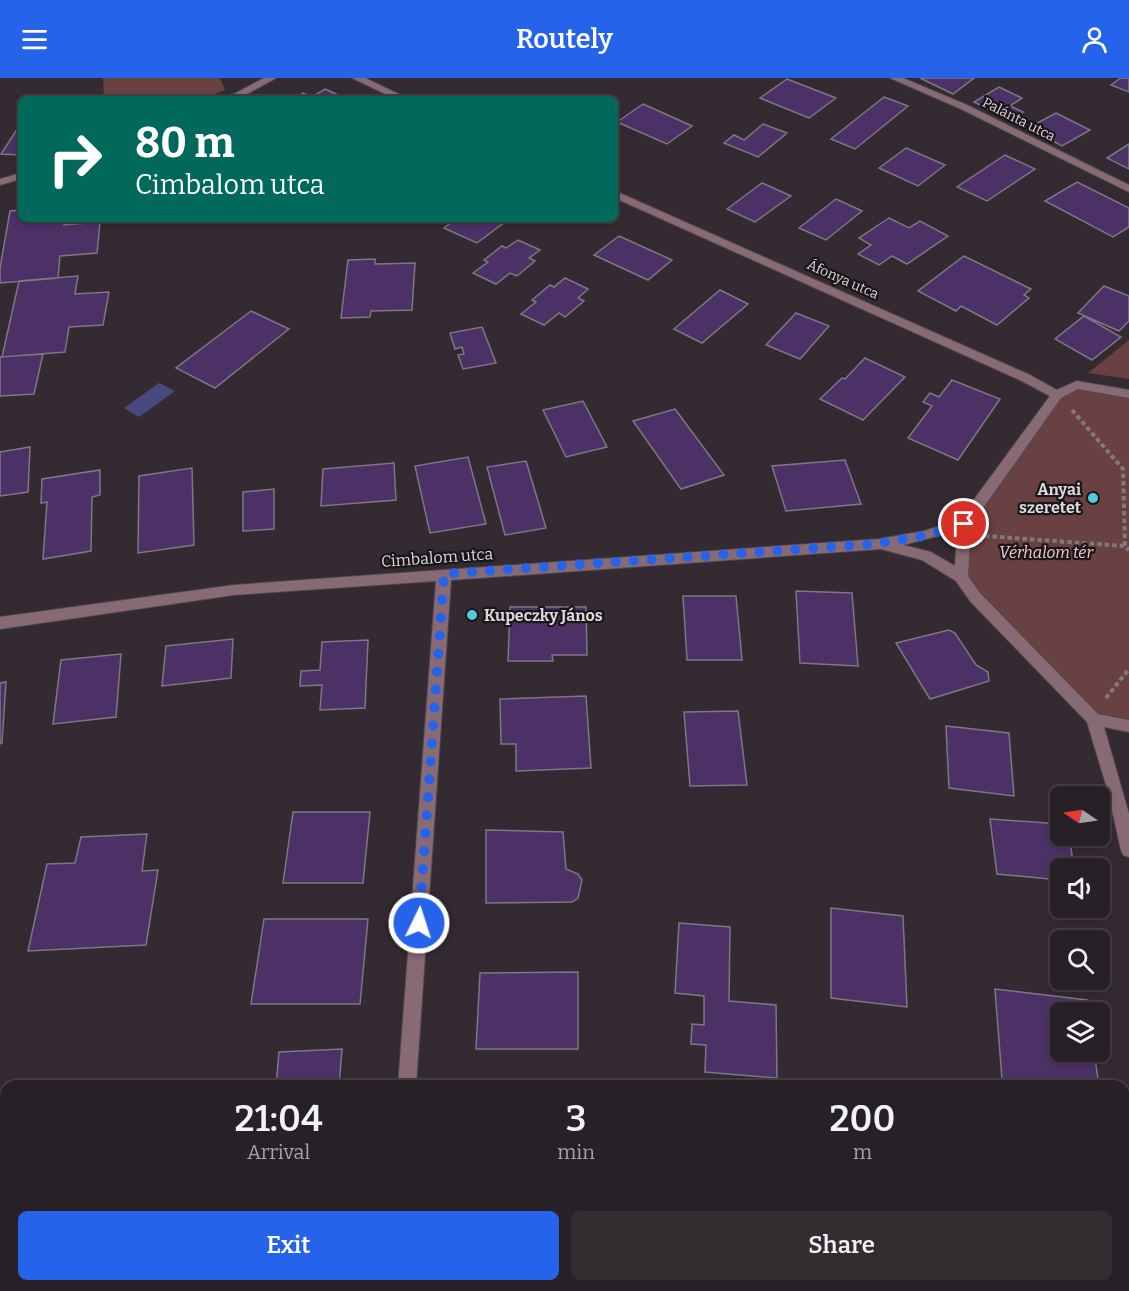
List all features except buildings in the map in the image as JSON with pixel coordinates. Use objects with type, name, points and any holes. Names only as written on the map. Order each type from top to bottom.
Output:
[{"type":"street","points":[[236,96],[271,78]]},
{"type":"street","points":[[357,78],[397,96]]},
{"type":"street","name":"Palánta utca","points":[[894,78],[964,106],[1129,189]]},
{"type":"street","points":[[0,182],[18,177]]},
{"type":"street","name":"Áfonya utca","points":[[618,195],[1026,378],[1057,395]]},
{"type":"street","points":[[1129,394],[1077,385],[1057,395],[964,524],[961,577],[975,597],[1097,712],[1129,726]]},
{"type":"street","name":"Cimbalom utca","points":[[0,623],[234,590],[879,544],[924,536],[964,524]]},
{"type":"street","name":"Cimbalom utca","points":[[879,544],[926,556],[961,577]]},
{"type":"street","points":[[407,1080],[444,574]]},
{"type":"street","points":[[1097,712],[1129,850]]},
{"type":"path","points":[[1057,395],[1123,469],[1127,498],[1125,546]]},
{"type":"path","points":[[964,524],[983,536],[1125,546],[1129,550]]},
{"type":"path","points":[[1097,712],[1129,669]]},
{"type":"green space","points":[[103,78],[220,78],[225,90],[211,96],[104,96]]},
{"type":"green space","points":[[1129,340],[1129,379],[1088,373]]},
{"type":"green space","name":"Vérhalom tér","points":[[1077,385],[1129,394],[1129,726],[1094,719],[961,577],[964,524],[1045,409]]},
{"type":"shaded area","points":[[159,383],[175,391],[139,417],[124,408]]},
{"type":"place","name":"Anyai szeretet","points":[[1093,498]]},
{"type":"place","name":"Kupeczky János","points":[[472,615]]},
{"type":"route","points":[[419,923],[444,574],[873,544],[924,536],[964,524]]}]
